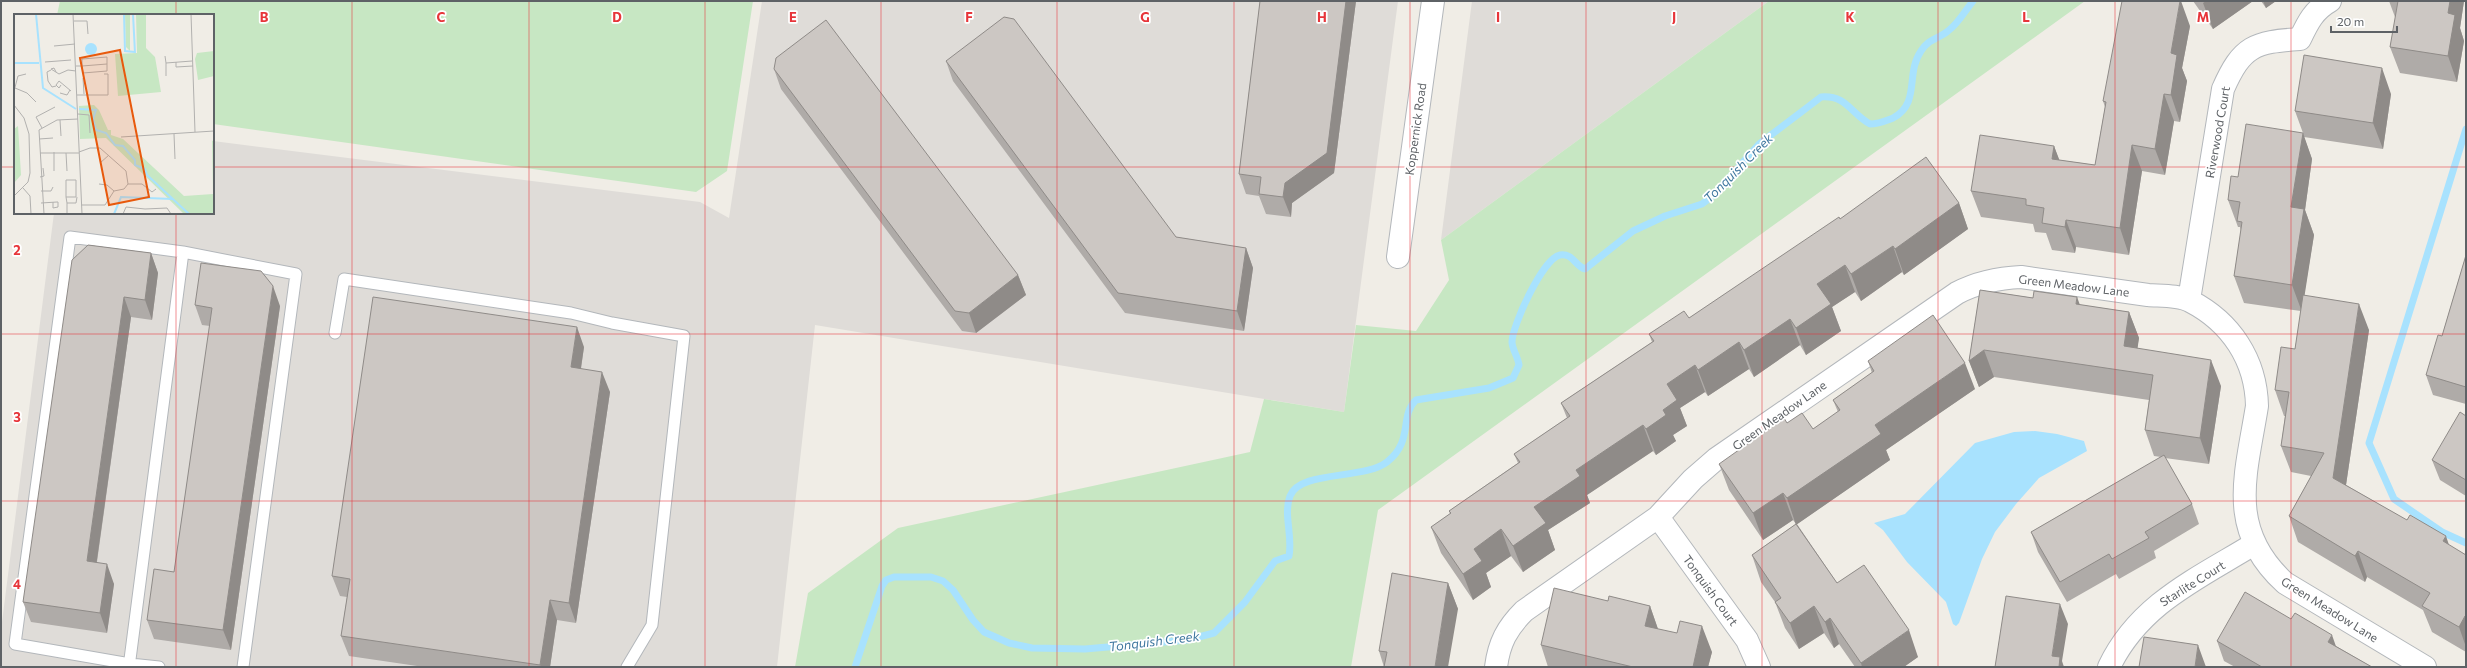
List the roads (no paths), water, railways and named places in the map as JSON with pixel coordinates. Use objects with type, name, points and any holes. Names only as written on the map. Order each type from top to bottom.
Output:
[{"type":"street","name":"Koppernick Road","points":[[1398,256],[1433,1]]},
{"type":"street","name":"Riverwood Court","points":[[2189,300],[2223,89],[2232,70],[2251,48],[2266,42],[2300,39],[2309,19],[2320,7],[2330,1]]},
{"type":"street","name":"Green Meadow Lane","points":[[1496,667],[1502,640],[1511,624],[1524,611],[1658,517],[1693,479],[1716,459],[1957,293],[1972,285],[1997,278],[2022,277],[2189,300],[2229,330],[2245,351],[2254,376],[2257,406],[2244,499],[2246,522],[2254,544],[2270,568],[2285,583],[2425,667]]},
{"type":"street","name":"Tonquish Court","points":[[1658,517],[1747,640],[1758,667]]},
{"type":"street","name":"Starlite Court","points":[[2109,667],[2116,651],[2146,614],[2166,597],[2254,544]]},
{"type":"lane","points":[[159,667],[129,666],[15,644],[70,237],[183,252],[296,274],[243,667]]},
{"type":"lane","points":[[129,666],[183,252]]},
{"type":"lane","points":[[335,334],[344,279],[571,312],[612,323],[684,336],[652,625],[627,667]]},
{"type":"water","points":[[2035,431],[2057,434],[2084,441],[2087,451],[2039,478],[2016,504],[1995,532],[1982,559],[1959,623],[1956,626],[1953,624],[1946,602],[1907,562],[1883,530],[1874,523],[1905,514],[1975,443],[2014,432]]},
{"type":"waterway","name":"Tonquish Creek","points":[[855,667],[882,586],[886,580],[894,577],[931,577],[943,581],[953,590],[973,620],[984,632],[1009,643],[1032,648],[1085,649],[1187,640],[1214,633],[1245,602],[1275,561],[1289,556],[1290,541],[1287,510],[1290,496],[1296,488],[1306,482],[1377,468],[1387,462],[1401,446],[1408,413],[1416,400],[1489,388],[1513,378],[1519,365],[1512,342],[1517,322],[1537,280],[1553,259],[1560,255],[1568,256],[1585,269],[1633,231],[1665,216],[1702,204],[1714,195],[1759,144],[1821,97],[1830,97],[1843,102],[1863,120],[1870,124],[1879,123],[1893,118],[1902,112],[1907,104],[1912,88],[1916,60],[1923,47],[1952,28],[1973,1]]},
{"type":"waterway","points":[[2466,129],[2369,443],[2394,499],[2442,532],[2466,543]]}]
